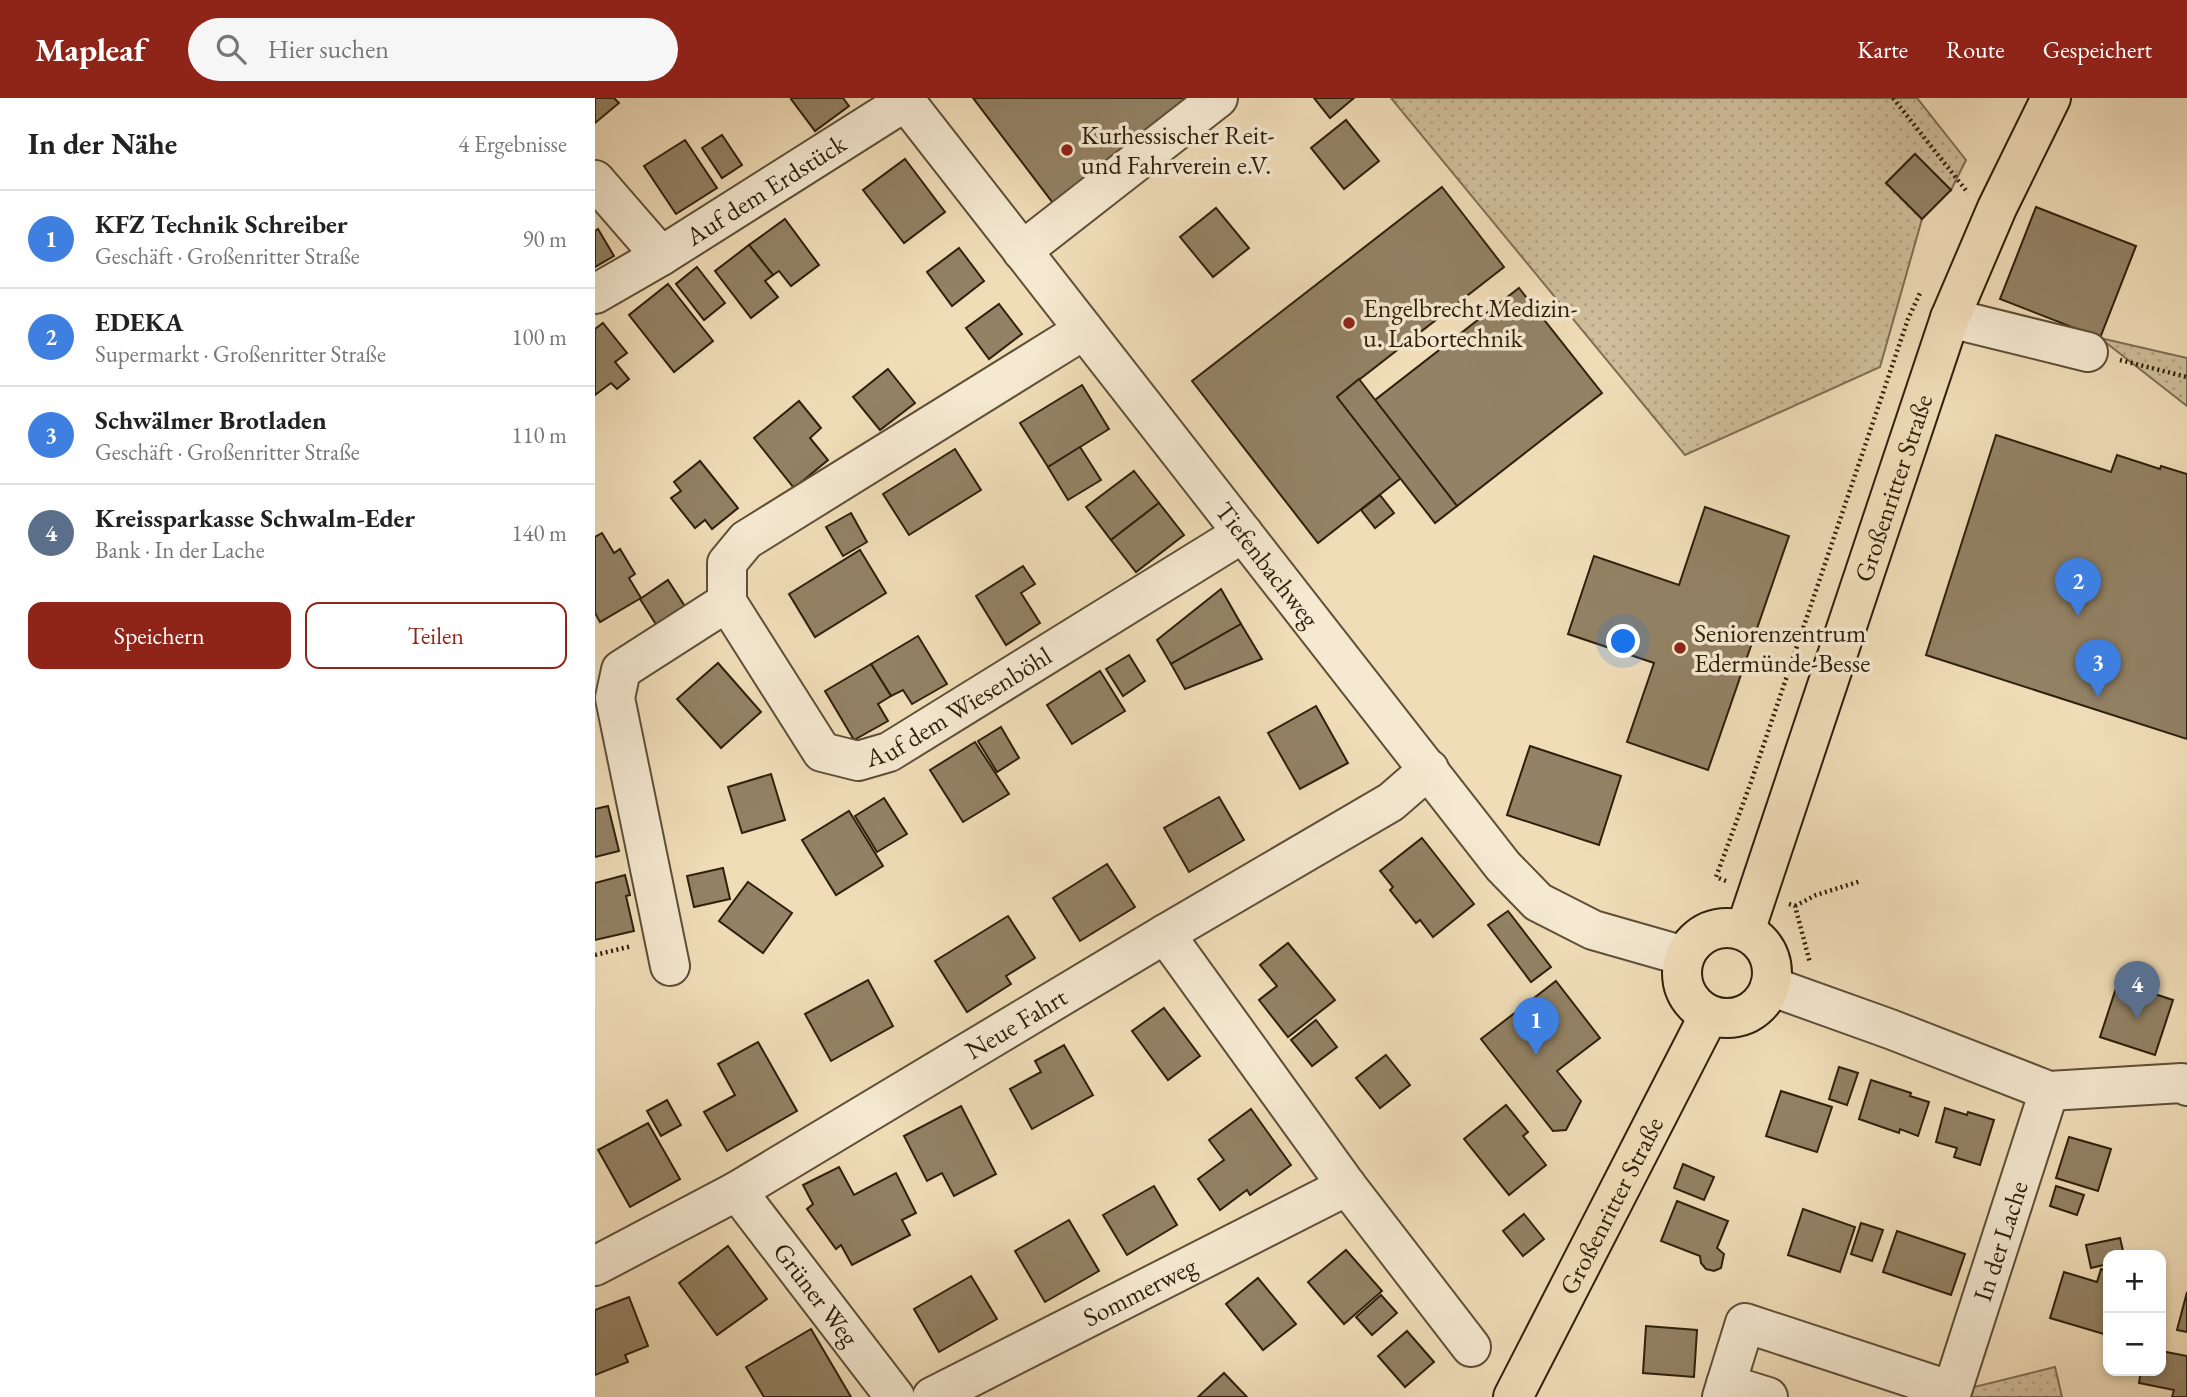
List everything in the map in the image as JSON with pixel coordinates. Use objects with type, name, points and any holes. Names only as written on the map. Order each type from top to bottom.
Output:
[{"type":"main road","name":"Großenritter Straße","points":[[1745,931],[1950,318],[1983,201],[2051,98]]},
{"type":"main road","points":[[1735,928],[1745,931],[1755,937],[1768,955],[1772,976],[1770,986],[1761,1002],[1746,1014],[1730,1018],[1710,1015],[1701,1010],[1687,995],[1681,971],[1684,956],[1698,937],[1715,929],[1735,928]]},
{"type":"main road","name":"Großenritter Straße","points":[[1513,1397],[1710,1015]]},
{"type":"street","points":[[1022,251],[1218,98]]},
{"type":"street","name":"Tiefenbachweg","points":[[904,100],[1503,866],[1538,902],[1593,930],[1684,956]]},
{"type":"street","name":"Auf dem Erdstück","points":[[596,293],[661,256],[904,100]]},
{"type":"street","name":"Auf dem Erdstück","points":[[595,180],[661,256]]},
{"type":"street","points":[[1950,318],[2088,352]]},
{"type":"street","points":[[670,966],[615,698],[621,670],[727,602],[727,563],[746,541],[1083,330]]},
{"type":"street","name":"Auf dem Wiesenböhl","points":[[727,602],[822,752],[857,761],[889,752],[1243,533]]},
{"type":"street","name":"Neue Fahrt","points":[[595,1266],[737,1191],[1391,802],[1429,769]]},
{"type":"street","points":[[1165,934],[1347,1186],[1471,1348]]},
{"type":"street","points":[[1770,986],[2049,1091],[2185,1078]]},
{"type":"street","name":"In der Lache","points":[[1768,1397],[1724,1391],[1745,1324],[1950,1394],[2049,1091]]},
{"type":"street","name":"Sommerweg","points":[[932,1397],[1347,1186]]},
{"type":"street","name":"Grüner Weg","points":[[737,1191],[895,1397]]},
{"type":"path","points":[[1893,98],[1983,201]]},
{"type":"path","points":[[1861,881],[1815,895],[1795,906],[1716,877],[1751,782],[1908,319],[1926,281]]},
{"type":"path","points":[[2088,352],[2187,377]]},
{"type":"path","points":[[1795,906],[1814,982],[1807,1000]]},
{"type":"shaded area","points":[[1391,98],[1917,98],[1966,160],[1951,190],[1915,154],[1886,183],[1922,219],[1880,367],[1685,455]]},
{"type":"shaded area","points":[[2100,338],[2187,358],[2187,406]]},
{"type":"shaded area","points":[[2055,1367],[2062,1397],[1967,1397],[1970,1388]]},
{"type":"building","points":[[595,98],[614,98],[619,103],[595,123]]},
{"type":"building","points":[[843,98],[849,106],[815,131],[791,99]]},
{"type":"building","name":"Kurhessischer Reit- und Fahrverein e.V.","points":[[973,98],[1190,98],[1053,203]]},
{"type":"building","points":[[1314,98],[1354,98],[1330,118]]},
{"type":"building","points":[[1346,120],[1379,161],[1344,189],[1311,148]]},
{"type":"building","points":[[722,135],[742,165],[722,178],[702,148]]},
{"type":"building","points":[[685,140],[717,188],[676,214],[644,166]]},
{"type":"building","points":[[1915,154],[1951,190],[1922,219],[1886,183]]},
{"type":"building","points":[[905,159],[945,212],[904,243],[863,190]]},
{"type":"building","name":"Engelbrecht Medizin- u. Labortechnik","points":[[1442,187],[1504,267],[1337,397],[1401,478],[1318,543],[1192,381]]},
{"type":"building","points":[[2036,207],[2136,246],[2100,338],[2000,299]]},
{"type":"building","points":[[1216,208],[1249,248],[1213,277],[1180,237]]},
{"type":"building","points":[[785,219],[819,265],[791,286],[779,271],[773,275],[749,245]]},
{"type":"building","points":[[598,229],[614,256],[595,267],[595,231]]},
{"type":"building","points":[[749,245],[773,275],[765,281],[778,297],[751,318],[715,271]]},
{"type":"building","points":[[959,248],[984,281],[952,306],[927,272]]},
{"type":"building","points":[[697,267],[725,303],[704,320],[676,284]]},
{"type":"building","points":[[668,284],[713,341],[674,372],[629,315]]},
{"type":"building","points":[[1519,288],[1602,393],[1457,506],[1375,400]]},
{"type":"building","points":[[999,304],[1022,334],[989,359],[966,328]]},
{"type":"building","points":[[603,323],[627,353],[615,362],[629,379],[617,389],[611,383],[595,395],[595,329]]},
{"type":"building","points":[[888,369],[915,403],[880,430],[853,397]]},
{"type":"building","points":[[1359,379],[1457,506],[1435,523],[1337,397]]},
{"type":"building","points":[[1082,385],[1109,429],[1048,467],[1020,423]]},
{"type":"building","points":[[799,401],[821,428],[810,438],[828,460],[794,488],[754,438]]},
{"type":"building","points":[[1996,435],[2111,472],[2117,455],[2160,469],[2161,466],[2187,474],[2187,739],[1926,655]]},
{"type":"building","points":[[1080,447],[1101,480],[1068,500],[1048,467]]},
{"type":"building","points":[[955,449],[981,490],[909,535],[883,494]]},
{"type":"building","points":[[700,461],[738,508],[712,529],[705,520],[695,528],[671,498],[681,491],[674,482]]},
{"type":"building","points":[[1134,471],[1159,503],[1111,540],[1086,507]]},
{"type":"building","points":[[1380,495],[1394,513],[1375,528],[1361,510]]},
{"type":"building","points":[[1159,503],[1184,535],[1136,572],[1111,540]]},
{"type":"building","name":"Seniorenzentrum Edermünde-Besse","points":[[1705,507],[1789,536],[1708,770],[1627,742],[1654,663],[1568,634],[1594,556],[1679,585]]},
{"type":"building","points":[[851,513],[867,542],[843,556],[826,527]]},
{"type":"building","points":[[602,533],[614,553],[620,549],[635,574],[629,578],[641,598],[600,622],[595,613],[595,537]]},
{"type":"building","points":[[860,550],[886,593],[815,637],[789,594]]},
{"type":"building","points":[[1023,566],[1035,584],[1021,593],[1040,623],[1006,645],[976,596]]},
{"type":"building","points":[[668,580],[686,608],[657,626],[640,599]]},
{"type":"building","points":[[1221,589],[1241,624],[1171,664],[1157,640]]},
{"type":"building","points":[[1241,624],[1262,659],[1185,689],[1171,664]]},
{"type":"building","points":[[918,636],[947,684],[912,704],[903,690],[891,696],[871,664]]},
{"type":"building","points":[[1129,655],[1145,681],[1123,696],[1106,669]]},
{"type":"building","points":[[718,663],[761,712],[721,748],[677,699]]},
{"type":"building","points":[[871,664],[891,696],[878,704],[888,721],[854,740],[825,691]]},
{"type":"building","points":[[1100,671],[1125,711],[1072,744],[1047,705]]},
{"type":"building","points":[[1316,706],[1348,763],[1300,789],[1268,733]]},
{"type":"building","points":[[1001,727],[1019,758],[997,772],[978,741]]},
{"type":"building","points":[[975,742],[1009,794],[963,822],[930,770]]},
{"type":"building","points":[[1530,746],[1621,776],[1599,845],[1507,815]]},
{"type":"building","points":[[771,774],[785,820],[742,833],[728,787]]},
{"type":"building","points":[[1219,797],[1244,840],[1189,872],[1164,828]]},
{"type":"building","points":[[884,798],[907,834],[877,852],[855,816]]},
{"type":"building","points":[[608,806],[619,851],[595,857],[595,809]]},
{"type":"building","points":[[849,811],[883,866],[836,895],[802,840]]},
{"type":"building","points":[[1422,838],[1474,904],[1433,937],[1420,920],[1416,923],[1390,890],[1393,887],[1380,871]]},
{"type":"building","points":[[1107,864],[1135,907],[1080,941],[1053,898]]},
{"type":"building","points":[[723,868],[730,899],[694,907],[687,876]]},
{"type":"building","points":[[625,875],[630,895],[626,896],[634,931],[595,940],[595,883]]},
{"type":"building","points":[[748,882],[792,913],[763,953],[719,921]]},
{"type":"building","points":[[1508,911],[1551,967],[1531,982],[1488,925]]},
{"type":"building","points":[[1008,916],[1035,958],[1006,976],[1011,984],[967,1012],[935,961]]},
{"type":"building","points":[[1288,943],[1335,1000],[1288,1037],[1259,1000],[1277,986],[1260,965]]},
{"type":"building","points":[[868,980],[893,1026],[831,1061],[805,1014]]},
{"type":"building","points":[[1556,981],[1600,1038],[1557,1071],[1581,1101],[1566,1130],[1553,1131],[1481,1039]]},
{"type":"building","points":[[2118,982],[2173,1000],[2155,1055],[2100,1037]]},
{"type":"building","points":[[1164,1008],[1200,1056],[1168,1080],[1132,1031]]},
{"type":"building","points":[[1316,1020],[1337,1047],[1312,1066],[1291,1040]]},
{"type":"building","points":[[758,1042],[797,1111],[727,1151],[704,1112],[735,1095],[718,1064]]},
{"type":"building","points":[[1064,1045],[1093,1095],[1032,1129],[1010,1089],[1041,1072],[1035,1061]]},
{"type":"building","points":[[1386,1055],[1410,1085],[1380,1108],[1356,1078]]},
{"type":"building","points":[[1839,1067],[1858,1073],[1847,1105],[1829,1099]]},
{"type":"building","points":[[1871,1080],[1929,1102],[1918,1136],[1900,1129],[1899,1133],[1859,1119]]},
{"type":"building","points":[[1781,1091],[1832,1107],[1817,1152],[1766,1136]]},
{"type":"building","points":[[667,1100],[681,1125],[661,1136],[647,1111]]},
{"type":"building","points":[[1506,1105],[1528,1132],[1523,1136],[1546,1165],[1509,1195],[1464,1139]]},
{"type":"building","points":[[961,1106],[996,1174],[954,1196],[942,1173],[927,1181],[904,1136]]},
{"type":"building","points":[[1945,1108],[1994,1120],[1980,1165],[1954,1157],[1957,1148],[1936,1142]]},
{"type":"building","points":[[1251,1109],[1291,1165],[1250,1195],[1247,1190],[1220,1210],[1198,1179],[1224,1160],[1209,1140]]},
{"type":"building","points":[[648,1123],[680,1179],[630,1207],[598,1150]]},
{"type":"building","points":[[2069,1137],[2111,1149],[2098,1191],[2056,1178]]},
{"type":"building","points":[[1683,1164],[1714,1177],[1704,1200],[1674,1188]]},
{"type":"building","points":[[839,1167],[854,1195],[896,1173],[916,1213],[902,1220],[910,1235],[852,1265],[841,1245],[836,1249],[807,1209],[813,1204],[803,1185]]},
{"type":"building","points":[[1154,1186],[1177,1225],[1127,1255],[1103,1215]]},
{"type":"building","points":[[2056,1186],[2084,1195],[2077,1215],[2050,1206]]},
{"type":"building","points":[[1677,1201],[1728,1221],[1717,1248],[1724,1254],[1721,1268],[1714,1271],[1706,1269],[1700,1256],[1661,1241]]},
{"type":"building","points":[[1803,1209],[1855,1227],[1840,1272],[1788,1255]]},
{"type":"building","points":[[1524,1214],[1544,1239],[1523,1256],[1503,1231]]},
{"type":"building","points":[[1069,1220],[1099,1271],[1045,1302],[1015,1251]]},
{"type":"building","points":[[1861,1223],[1883,1230],[1872,1261],[1851,1254]]},
{"type":"building","points":[[1897,1231],[1965,1254],[1951,1295],[1883,1272]]},
{"type":"building","points":[[2120,1238],[2123,1250],[2103,1250],[2103,1265],[2091,1268],[2086,1245]]},
{"type":"building","points":[[728,1246],[767,1299],[717,1335],[679,1283]]},
{"type":"building","points":[[1346,1250],[1382,1291],[1344,1324],[1308,1282]]},
{"type":"building","points":[[2103,1270],[2103,1334],[2050,1318],[2064,1272],[2097,1282]]},
{"type":"building","points":[[971,1276],[997,1319],[939,1352],[914,1309]]},
{"type":"building","points":[[1258,1278],[1296,1324],[1263,1350],[1226,1304]]},
{"type":"building","points":[[2187,1292],[2187,1332],[2177,1330]]},
{"type":"building","points":[[1381,1295],[1397,1313],[1372,1335],[1356,1317]]},
{"type":"building","points":[[629,1297],[648,1346],[625,1355],[628,1362],[595,1375],[595,1310]]},
{"type":"building","points":[[1646,1326],[1697,1330],[1694,1377],[1643,1373]]},
{"type":"building","points":[[811,1329],[851,1397],[764,1397],[746,1367]]},
{"type":"building","points":[[1407,1331],[1434,1362],[1405,1387],[1378,1356]]},
{"type":"building","points":[[2166,1352],[2187,1356],[2187,1397],[2172,1397],[2174,1390],[2139,1383],[2140,1376],[2166,1376]]},
{"type":"building","points":[[1224,1373],[1247,1397],[1198,1397]]},
{"type":"place","name":"Kurhessischer Reit- und Fahrverein e.V.","points":[[1067,150]]},
{"type":"place","name":"Engelbrecht Medizin- u. Labortechnik","points":[[1349,323]]},
{"type":"place","name":"EDEKA","points":[[2078,616]]},
{"type":"place","name":"Seniorenzentrum Edermünde-Besse","points":[[1680,648]]},
{"type":"place","name":"Schwälmer Brotladen","points":[[2098,697]]},
{"type":"place","name":"Kreissparkasse Schwalm-Eder","points":[[2137,1019]]},
{"type":"place","name":"KFZ Technik Schreiber","points":[[1536,1055]]}]
